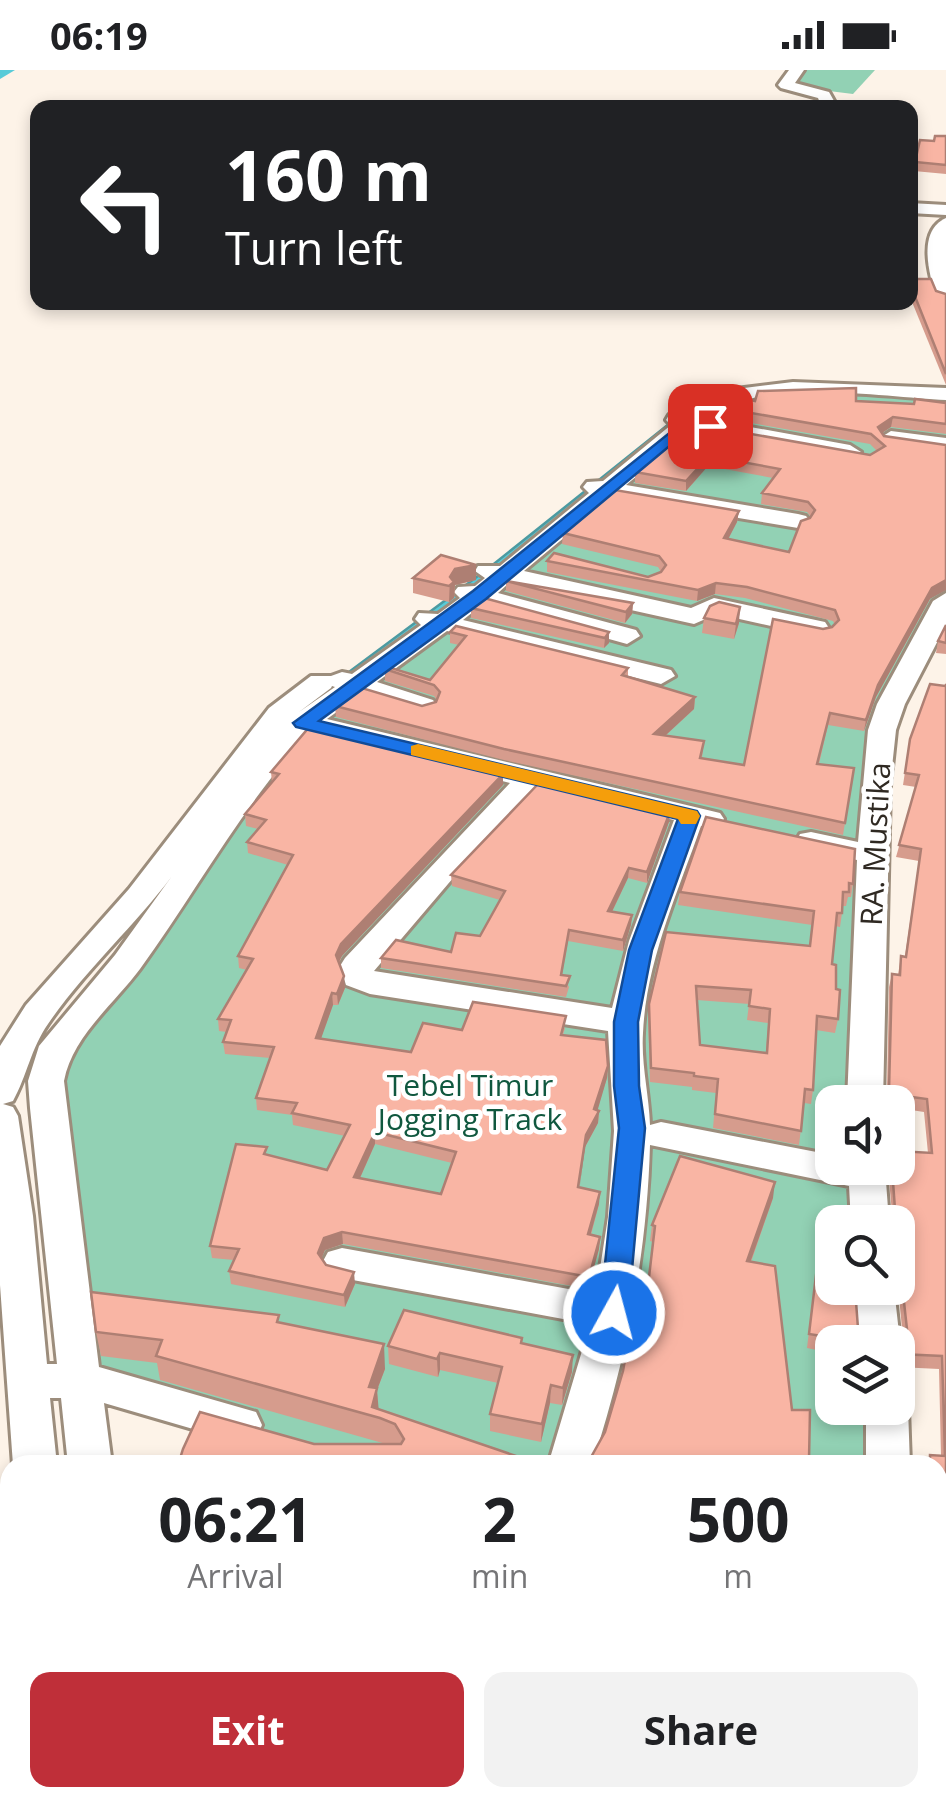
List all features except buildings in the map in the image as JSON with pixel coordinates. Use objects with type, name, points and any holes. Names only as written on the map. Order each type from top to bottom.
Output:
[{"type":"street","points":[[797,70],[786,85],[824,96],[826,100]]},
{"type":"street","points":[[918,211],[946,221],[934,258],[946,298]]},
{"type":"street","points":[[0,1092],[111,958],[247,772],[292,719],[570,510],[679,421],[705,390],[747,380],[798,387],[858,404],[946,394]]},
{"type":"street","points":[[798,387],[946,385]]},
{"type":"street","points":[[679,421],[870,455]]},
{"type":"street","points":[[891,438],[946,445]]},
{"type":"street","points":[[597,488],[733,507],[798,521]]},
{"type":"street","points":[[524,546],[568,557]]},
{"type":"street","points":[[479,582],[694,616],[714,606],[821,630]]},
{"type":"street","points":[[479,582],[627,636]]},
{"type":"street","name":"RA. Mustika","points":[[866,1085],[875,786],[882,730],[891,704],[946,600]]},
{"type":"street","points":[[421,625],[661,676]]},
{"type":"street","points":[[344,681],[423,706]]},
{"type":"street","points":[[292,719],[740,826]]},
{"type":"street","points":[[531,778],[357,966],[358,977],[370,983],[458,998],[626,1022]]},
{"type":"street","points":[[574,1455],[595,1395],[614,1313],[632,1128],[626,1086],[626,1022],[640,950],[690,816]]},
{"type":"street","points":[[778,834],[875,855]]},
{"type":"street","points":[[37,1455],[57,1380],[46,1081],[31,1054],[42,1007],[111,958]]},
{"type":"street","points":[[0,1116],[14,1216],[57,1380],[86,1455]]},
{"type":"street","points":[[661,1135],[815,1163]]},
{"type":"street","points":[[342,1263],[614,1313]]},
{"type":"street","points":[[57,1380],[287,1438]]},
{"type":"street","points":[[887,1425],[888,1455]]},
{"type":"green space","points":[[802,70],[875,70],[853,94],[789,86]]},
{"type":"green space","name":"Tebel Timur Jogging Track","points":[[946,386],[946,597],[882,730],[875,855],[881,1085],[815,1085],[815,1185],[883,1185],[883,1205],[815,1205],[815,1305],[885,1305],[886,1325],[815,1325],[815,1425],[888,1425],[887,1455],[345,1455],[83,1380],[51,1055],[299,722],[725,396]]},
{"type":"water","points":[[674,420],[684,423],[578,511],[302,719],[291,715],[490,567]]},
{"type":"waterway","points":[[0,72],[4,70]]},
{"type":"slow traffic","points":[[418,750],[690,816],[689,819]]},
{"type":"route","points":[[614,1313],[632,1128],[626,1086],[626,1022],[640,950],[690,816],[303,723],[480,595],[688,423],[710,426]]}]
